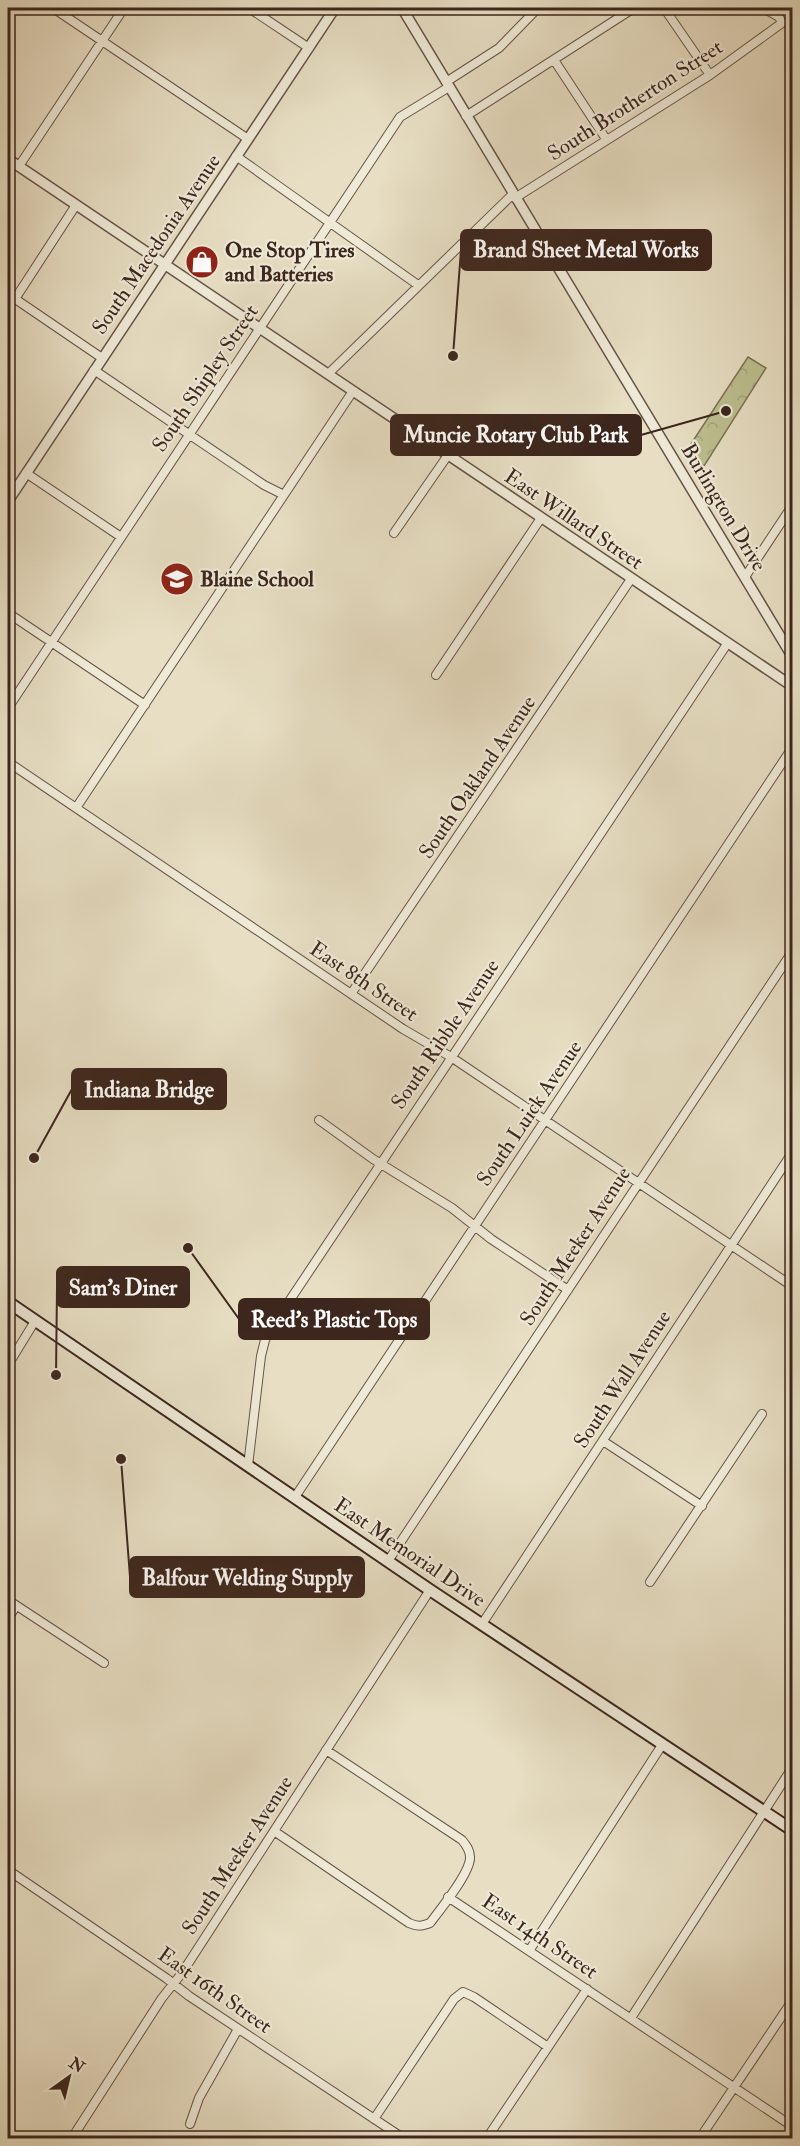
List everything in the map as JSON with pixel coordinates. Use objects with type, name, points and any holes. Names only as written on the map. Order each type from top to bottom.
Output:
[{"type":"main road","name":"East Memorial Drive","points":[[8,1302],[430,1590],[792,1830]]},
{"type":"street","points":[[53,8],[248,139]]},
{"type":"street","points":[[19,166],[124,8]]},
{"type":"street","points":[[249,8],[309,48]]},
{"type":"street","name":"South Macedonia Avenue","points":[[8,501],[335,8]]},
{"type":"street","name":"Burlington Drive","points":[[402,8],[792,656]]},
{"type":"street","name":"South Shipley Street","points":[[8,708],[399,117],[499,48],[538,8]]},
{"type":"street","points":[[466,116],[634,8]]},
{"type":"street","points":[[664,8],[710,75]]},
{"type":"street","name":"South Brotherton Street","points":[[328,374],[418,285],[514,196],[710,75],[782,23],[779,17],[763,8]]},
{"type":"street","points":[[554,60],[606,139]]},
{"type":"street","points":[[236,156],[418,285]]},
{"type":"street","name":"East Willard Street","points":[[8,159],[792,686]]},
{"type":"street","points":[[15,299],[76,205]]},
{"type":"street","points":[[8,294],[102,358]]},
{"type":"street","points":[[94,370],[264,485],[284,495]]},
{"type":"street","points":[[76,808],[353,392]]},
{"type":"street","points":[[394,533],[448,455]]},
{"type":"street","points":[[26,473],[121,537]]},
{"type":"street","points":[[745,577],[792,506]]},
{"type":"street","points":[[436,675],[541,518]]},
{"type":"street","name":"South Oakland Avenue","points":[[351,994],[631,579]]},
{"type":"street","points":[[8,613],[145,705]]},
{"type":"street","name":"South Ribble Avenue","points":[[248,1466],[261,1356],[265,1340],[727,644]]},
{"type":"street","name":"South Luick Avenue","points":[[295,1497],[792,748]]},
{"type":"street","name":"East 8th Street","points":[[8,762],[403,1029],[451,1057],[789,1284]]},
{"type":"street","name":"South Meeker Avenue","points":[[388,1561],[792,952]]},
{"type":"street","points":[[319,1120],[476,1225],[491,1239],[568,1290]]},
{"type":"street","name":"South Wall Avenue","points":[[482,1624],[792,1154]]},
{"type":"street","points":[[789,1284],[792,1272]]},
{"type":"street","points":[[8,1365],[35,1321]]},
{"type":"street","points":[[650,1582],[762,1414]]},
{"type":"street","points":[[603,1441],[702,1506]]},
{"type":"street","name":"South Meeker Avenue","points":[[72,2139],[430,1590]]},
{"type":"street","points":[[8,1600],[104,1664]]},
{"type":"street","points":[[8,1619],[16,1606]]},
{"type":"street","points":[[529,1951],[662,1745]]},
{"type":"street","points":[[326,1750],[462,1840],[468,1848],[470,1858],[467,1868],[448,1897]]},
{"type":"street","points":[[631,2018],[792,1768]]},
{"type":"street","name":"East 14th Street","points":[[274,1831],[410,1923],[419,1926],[430,1923],[448,1897],[792,2126]]},
{"type":"street","name":"East 16th Street","points":[[8,1870],[238,2029],[403,2139]]},
{"type":"street","points":[[487,2139],[586,1989]]},
{"type":"street","points":[[374,2119],[454,1999],[463,1992],[548,2047]]},
{"type":"street","points":[[700,2139],[792,2001]]},
{"type":"street","points":[[190,2124],[199,2098],[238,2029]]},
{"type":"green space","points":[[748,357],[766,368],[704,466],[685,453]]},
{"type":"place","name":"One Stop Tires and Batteries","points":[[202,262]]},
{"type":"place","name":"Brand Sheet Metal Works","points":[[453,356]]},
{"type":"place","name":"Muncie Rotary Club Park","points":[[726,411]]},
{"type":"place","name":"Blaine School","points":[[177,579]]},
{"type":"place","name":"Indiana Bridge","points":[[34,1158]]},
{"type":"place","name":"Reed's Plastic Tops","points":[[188,1248]]},
{"type":"place","name":"Sam's Diner","points":[[56,1375]]},
{"type":"place","name":"Balfour Welding Supply","points":[[121,1459]]}]
